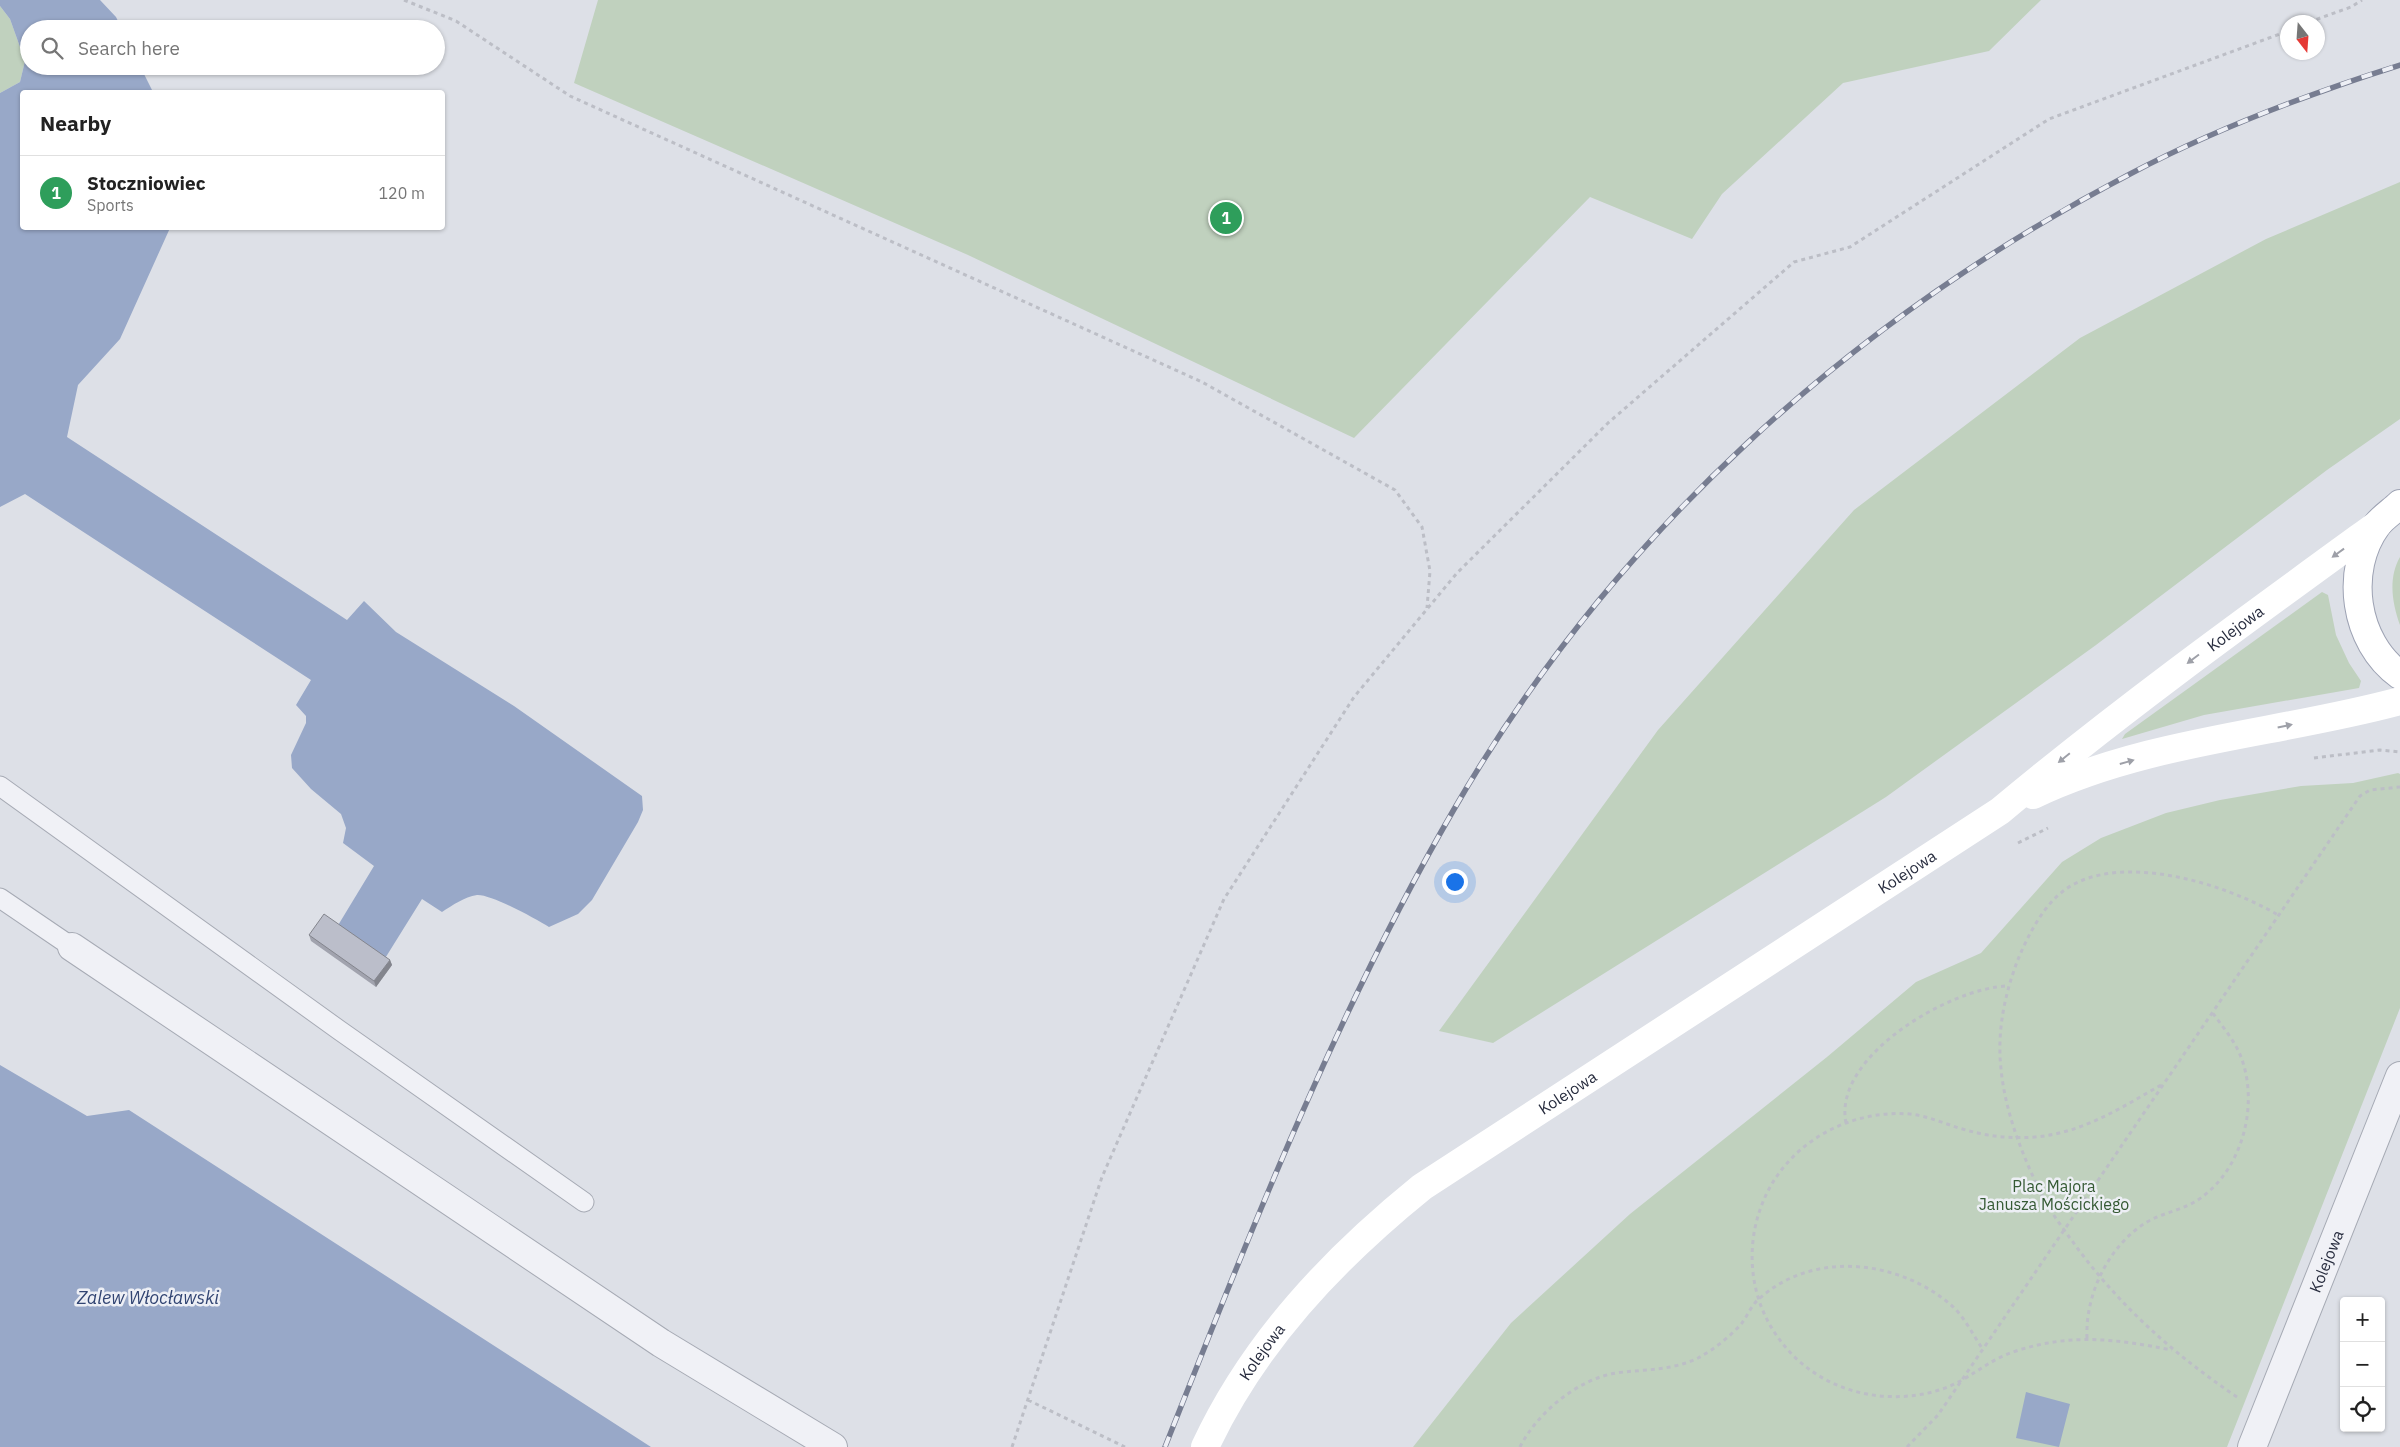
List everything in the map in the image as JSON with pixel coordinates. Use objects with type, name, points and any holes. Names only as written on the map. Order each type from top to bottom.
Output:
[{"type":"main road","points":[[2400,504],[2378,524],[2368,541],[2360,560],[2357,581],[2362,621],[2370,640],[2381,657],[2400,675]]},
{"type":"main road","name":"Kolejowa","points":[[1205,1447],[1239,1386],[1279,1326],[1320,1279],[1373,1226],[1422,1188],[2000,811],[2068,755],[2244,621],[2378,524]]},
{"type":"main road","name":"Kolejowa","points":[[2000,811],[2057,784],[2176,748],[2400,701]]},
{"type":"street","points":[[72,947],[661,1343],[833,1447]]},
{"type":"street","name":"Kolejowa","points":[[2252,1447],[2400,1076]]},
{"type":"lane","points":[[0,786],[339,1030],[584,1202]]},
{"type":"lane","points":[[0,898],[72,947]]},
{"type":"path","points":[[404,0],[456,21],[570,96],[1202,382],[1395,490],[1422,527],[1430,571],[1427,609]]},
{"type":"path","points":[[2325,16],[2351,7],[2362,0]]},
{"type":"path","points":[[1012,1447],[1102,1177],[1224,899],[1354,697],[1456,573],[1608,423],[1794,262],[1850,247],[2049,119],[2280,34]]},
{"type":"path","points":[[2310,758],[2380,750],[2400,752]]},
{"type":"path","points":[[1907,1447],[1938,1415],[2161,1085],[2360,796],[2370,790],[2400,787]]},
{"type":"path","points":[[2015,844],[2054,826]]},
{"type":"path","points":[[2264,1416],[2172,1350],[2099,1277],[2064,1231],[2042,1195],[2018,1138],[2007,1104],[2000,1063],[2000,1029],[2008,986],[2024,946],[2042,915],[2064,891],[2088,878],[2117,874],[2150,874],[2192,880],[2240,895],[2278,915]]},
{"type":"path","points":[[1846,1123],[1843,1111],[1847,1092],[1855,1075],[1879,1048],[1920,1018],[1956,998],[1991,986],[2008,986]]},
{"type":"path","points":[[2087,1338],[2088,1314],[2099,1277],[2113,1255],[2138,1228],[2204,1196],[2225,1174],[2240,1144],[2247,1114],[2248,1087],[2245,1071],[2240,1055],[2212,1012]]},
{"type":"path","points":[[2161,1085],[2110,1114],[2079,1128],[2051,1134],[2018,1138],[1996,1138],[1911,1114],[1871,1116],[1846,1123],[1825,1132],[1789,1159],[1772,1182],[1757,1218],[1752,1246],[1752,1269],[1758,1299],[1768,1322],[1792,1354],[1819,1376],[1836,1384],[1870,1395],[1906,1396],[1942,1388],[1962,1380],[1995,1359],[2016,1351],[2049,1343],[2087,1338],[2123,1341],[2172,1350]]},
{"type":"path","points":[[1520,1447],[1533,1426],[1574,1390],[1615,1374],[1658,1370],[1699,1357],[1742,1324],[1758,1299],[1775,1287],[1806,1273],[1835,1267],[1873,1267],[1907,1278],[1938,1295],[1953,1307],[1982,1348]]},
{"type":"path","points":[[1028,1400],[1125,1447]]},
{"type":"green space","points":[[598,0],[2041,0],[1989,51],[1843,83],[1722,194],[1692,239],[1590,197],[1354,438],[968,255],[574,83]]},
{"type":"green space","points":[[0,6],[10,19],[20,47],[20,75],[22,75],[20,82],[0,93]]},
{"type":"green space","points":[[2400,182],[2400,419],[2327,470],[2096,645],[1886,797],[1493,1043],[1439,1031],[1658,730],[1854,510],[2080,338],[2266,239]]},
{"type":"green space","points":[[2400,557],[2400,625],[2392,591],[2394,573]]},
{"type":"green space","points":[[2322,592],[2328,595],[2336,635],[2349,663],[2361,681],[2359,688],[2204,715],[2122,739],[2125,734]]},
{"type":"green space","name":"Plac Majora Janusza Mościckiego","points":[[2400,774],[2400,1008],[2227,1447],[1413,1447],[1511,1323],[1630,1214],[1827,1057],[1916,982],[1981,953],[2062,862],[2101,838],[2166,813],[2220,800],[2301,786],[2353,783]]},
{"type":"water","points":[[0,0],[100,0],[118,20],[20,20],[20,47],[10,19],[0,6]]},
{"type":"water","points":[[22,75],[144,75],[152,90],[20,90],[20,230],[169,230],[120,339],[78,385],[67,437],[347,620],[364,601],[396,632],[514,706],[642,796],[643,810],[638,822],[592,900],[578,914],[549,927],[534,918],[484,896],[477,895],[468,898],[442,912],[422,899],[384,960],[337,927],[374,866],[343,843],[346,828],[341,814],[311,789],[292,768],[291,755],[306,723],[306,716],[296,705],[311,680],[25,494],[0,507],[0,93],[20,82]]},
{"type":"water","name":"Zalew Włocławski","points":[[0,1065],[87,1116],[129,1110],[651,1447],[0,1447]]},
{"type":"water","points":[[2026,1392],[2070,1404],[2059,1447],[2016,1438]]},
{"type":"building","points":[[324,914],[390,960],[374,981],[309,935]]},
{"type":"railway","points":[[1165,1447],[1297,1123],[1371,965],[1411,887],[1453,811],[1516,711],[1586,616],[1663,527],[1746,444],[1835,367],[1929,296],[2027,232],[2130,174],[2195,142],[2297,100],[2400,65]]},
{"type":"place","name":"Stoczniowiec","points":[[1226,218]]}]
